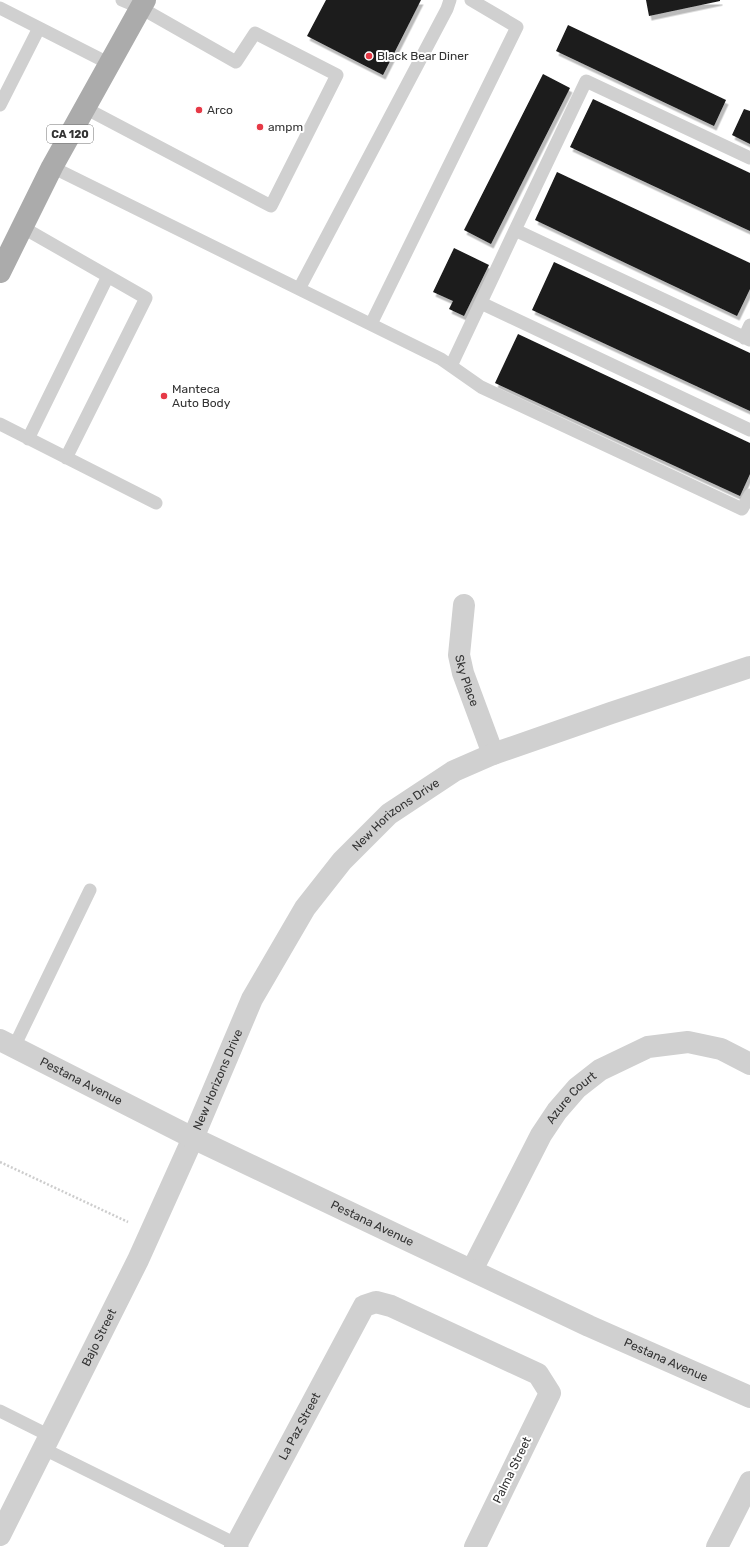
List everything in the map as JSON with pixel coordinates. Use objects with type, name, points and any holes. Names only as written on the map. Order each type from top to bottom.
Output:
[{"type":"main road","name":"CA 120","points":[[0,272],[52,167],[110,64],[136,3]]},
{"type":"street","name":"Sky Place","points":[[464,605],[459,655],[464,674],[493,754]]},
{"type":"street","name":"New Horizons Drive","points":[[193,1138],[252,999],[305,908],[342,861],[389,814],[454,771],[493,754],[612,712],[750,667]]},
{"type":"street","name":"Azure Court","points":[[472,1270],[541,1135],[557,1111],[577,1088],[600,1070],[648,1047],[688,1042],[721,1049],[750,1064]]},
{"type":"street","name":"Pestana Avenue","points":[[7,1044],[193,1138],[589,1326],[750,1397]]},
{"type":"street","name":"Bajo Street","points":[[0,1535],[138,1260],[193,1138]]},
{"type":"street","name":"Palma Street","points":[[364,1306],[376,1302],[391,1306],[538,1374],[550,1393],[475,1547]]},
{"type":"street","name":"La Paz Street","points":[[238,1546],[364,1306]]},
{"type":"street","points":[[717,1547],[750,1482]]},
{"type":"lane","points":[[300,289],[447,9],[450,0]]},
{"type":"lane","points":[[371,324],[517,27],[471,0]]},
{"type":"lane","points":[[85,108],[271,206],[337,75],[255,33],[236,62],[136,3]]},
{"type":"lane","points":[[0,8],[110,64]]},
{"type":"lane","points":[[0,105],[39,28]]},
{"type":"lane","points":[[451,366],[586,81],[750,158]]},
{"type":"lane","points":[[52,167],[441,359],[481,387],[742,509],[750,495]]},
{"type":"lane","points":[[22,227],[146,298],[66,458]]},
{"type":"lane","points":[[515,230],[747,339],[750,325]]},
{"type":"lane","points":[[28,439],[108,276]]},
{"type":"lane","points":[[481,303],[750,430]]},
{"type":"lane","points":[[0,424],[156,503]]},
{"type":"lane","points":[[7,1044],[90,890]]},
{"type":"lane","points":[[0,1411],[47,1442],[238,1546]]},
{"type":"path","points":[[0,1162],[131,1223]]},
{"type":"building","name":"Black Bear Diner","points":[[326,0],[421,0],[383,75],[307,36]]},
{"type":"building","points":[[646,0],[720,0],[720,1],[649,16]]},
{"type":"building","points":[[568,25],[726,100],[714,126],[556,51]]},
{"type":"building","points":[[543,74],[570,88],[491,244],[464,230]]},
{"type":"building","points":[[593,99],[750,173],[750,231],[570,147]]},
{"type":"building","points":[[744,109],[750,111],[750,144],[732,135]]},
{"type":"building","points":[[557,172],[750,263],[750,289],[737,316],[535,220]]},
{"type":"building","points":[[454,248],[489,265],[464,316],[449,309],[453,301],[433,292]]},
{"type":"building","points":[[554,262],[750,353],[750,411],[532,310]]},
{"type":"building","points":[[518,334],[750,443],[750,474],[740,496],[495,383]]},
{"type":"place","name":"Black Bear Diner","points":[[369,56]]},
{"type":"place","name":"Arco","points":[[199,110]]},
{"type":"place","name":"ampm","points":[[260,127]]},
{"type":"place","name":"Manteca Auto Body","points":[[164,396]]}]
